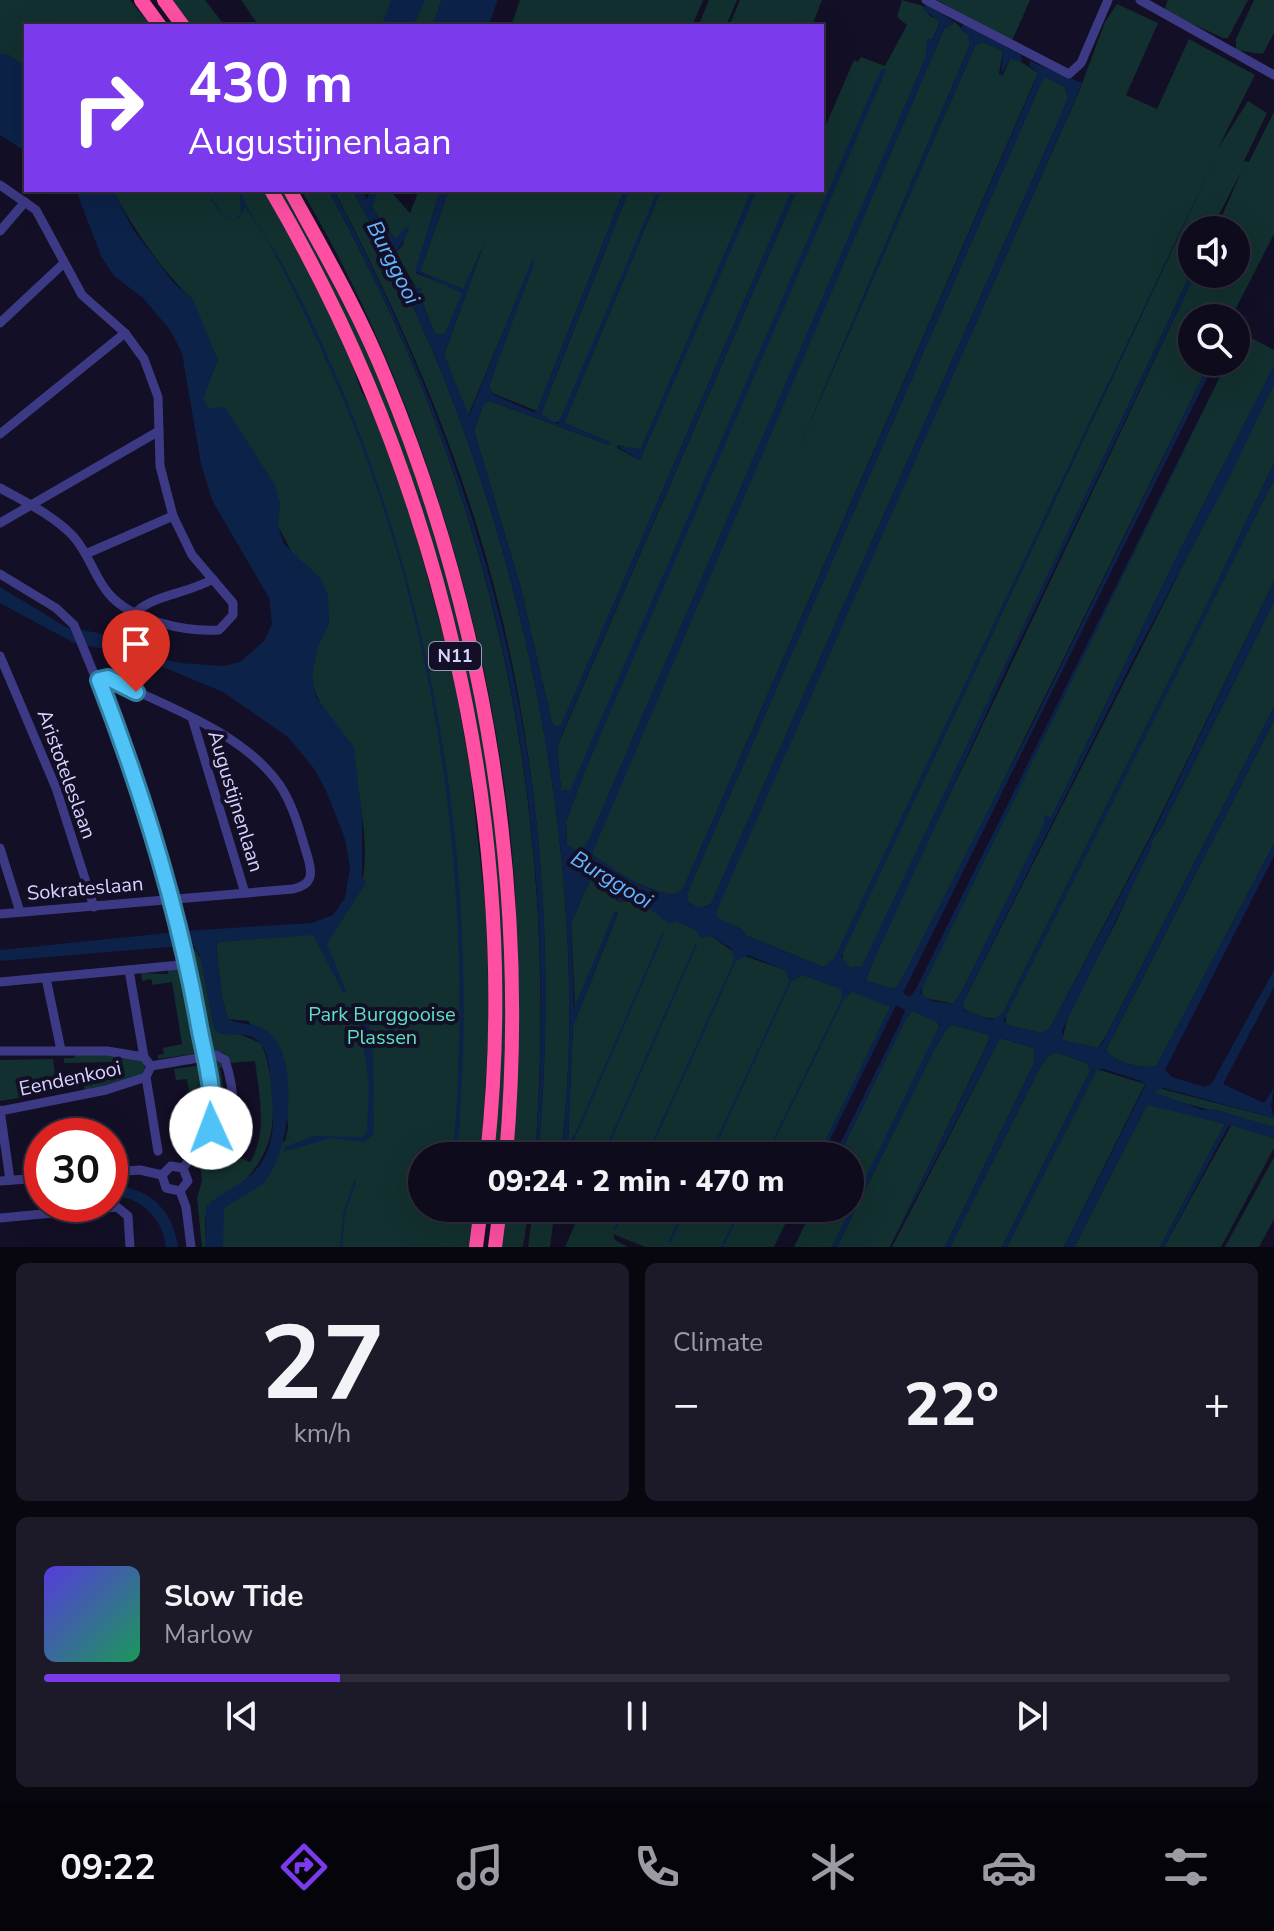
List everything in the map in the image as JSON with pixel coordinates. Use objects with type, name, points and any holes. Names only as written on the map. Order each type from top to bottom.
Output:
[{"type":"highway","points":[[141,0],[159,24]]},
{"type":"highway","points":[[164,0],[182,24]]},
{"type":"highway","name":"N11","points":[[272,192],[297,234],[359,361],[415,509],[446,613],[479,791],[490,884],[494,1055],[488,1142]]},
{"type":"highway","name":"N11","points":[[291,192],[385,377],[434,510],[474,658],[492,751],[507,882],[512,1005],[507,1142]]},
{"type":"highway","points":[[476,1247],[479,1222]]},
{"type":"highway","points":[[495,1247],[498,1222]]},
{"type":"street","points":[[926,0],[1069,74],[1081,63],[1108,0]]},
{"type":"street","points":[[1140,0],[1274,75]]},
{"type":"street","points":[[0,185],[25,202],[42,219],[87,302],[125,333],[151,376],[158,397],[160,466],[173,516],[192,555],[234,609],[230,621],[219,630],[178,626],[136,612],[106,592],[88,553],[69,532],[0,488]]},
{"type":"street","points":[[0,231],[25,202]]},
{"type":"street","points":[[0,323],[64,263]]},
{"type":"street","points":[[0,434],[125,333]]},
{"type":"street","points":[[0,523],[159,431]]},
{"type":"street","points":[[88,553],[173,516]]},
{"type":"street","points":[[0,574],[56,608],[74,625],[139,784],[179,924],[213,1113],[211,1128],[200,1148],[183,1168]]},
{"type":"street","points":[[136,612],[144,605],[197,588],[213,579]]},
{"type":"street","name":"Aristoteleslaan","points":[[0,656],[56,788],[94,907]]},
{"type":"street","name":"Augustijnenlaan","points":[[99,680],[108,678],[238,745],[262,763],[295,813],[311,870],[306,885],[293,889],[172,898]]},
{"type":"street","name":"Augustijnenlaan","points":[[193,721],[245,893]]},
{"type":"street","points":[[0,848],[20,912]]},
{"type":"street","name":"Sokrateslaan","points":[[0,914],[172,898]]},
{"type":"street","points":[[0,982],[180,965]]},
{"type":"street","points":[[129,970],[144,1057],[151,1066]]},
{"type":"street","points":[[46,978],[61,1050]]},
{"type":"street","name":"Eendenkooi","points":[[0,1051],[61,1050],[144,1057]]},
{"type":"street","points":[[151,1066],[205,1057],[221,1056],[225,1060],[233,1120],[230,1138],[220,1157],[210,1156],[200,1148]]},
{"type":"street","points":[[151,1066],[146,1077],[158,1151]]},
{"type":"street","name":"Eendenkooi","points":[[5,1181],[0,1110],[106,1090],[146,1077]]},
{"type":"street","points":[[162,1175],[171,1166],[183,1168]]},
{"type":"street","points":[[180,1191],[188,1181],[183,1168]]},
{"type":"street","points":[[128,1171],[162,1175]]},
{"type":"street","points":[[162,1175],[166,1188],[180,1191]]},
{"type":"street","points":[[180,1191],[186,1207],[191,1247]]},
{"type":"street","points":[[0,1218],[117,1207],[128,1216],[130,1247]]},
{"type":"green space","points":[[0,0],[130,0],[149,24],[24,24],[24,67],[7,54],[0,54]]},
{"type":"green space","points":[[172,0],[205,0],[223,24],[190,24]]},
{"type":"green space","points":[[241,0],[442,0],[433,24],[258,24]]},
{"type":"green space","points":[[520,0],[703,0],[693,24],[512,24]]},
{"type":"green space","points":[[709,0],[737,0],[727,24],[699,24]]},
{"type":"green space","points":[[740,0],[822,0],[813,24],[730,24]]},
{"type":"green space","points":[[902,0],[923,6],[930,16],[940,21],[932,40],[928,39],[926,57],[589,840],[583,849],[575,851],[567,845],[566,821],[584,773],[872,95],[571,791],[561,790],[557,747],[796,192],[824,192],[824,129],[854,60],[858,62],[861,57],[885,66],[907,25],[897,17]]},
{"type":"green space","points":[[937,0],[1030,0],[1012,41]]},
{"type":"green space","points":[[1168,0],[1248,0],[1228,38],[1223,38],[1164,11]]},
{"type":"green space","points":[[1254,0],[1274,0],[1274,33],[1263,54],[1236,50],[1236,39]]},
{"type":"green space","points":[[1117,4],[1158,23],[1126,95],[1157,109],[1189,39],[1255,75],[1217,150],[1248,101],[1267,113],[1244,161],[1249,162],[1274,112],[1274,234],[1250,281],[1250,216],[1222,216],[1242,170],[1218,216],[1188,216],[1215,159],[1188,216],[1178,216],[1178,237],[834,960],[823,967],[747,936],[741,929],[717,918],[716,912],[1080,89],[1105,22]]},
{"type":"green space","points":[[955,22],[969,36],[970,44],[808,427],[975,46],[982,42],[1003,51],[999,74],[1003,75],[1010,59],[1015,58],[1038,73],[683,889],[674,895],[650,888],[591,854],[944,29]]},
{"type":"green space","points":[[1044,76],[1065,87],[1068,97],[1061,115],[711,904],[699,908],[687,902],[688,891]]},
{"type":"green space","name":"Park Burggooise Plassen","points":[[114,192],[268,192],[344,340],[411,516],[452,668],[470,769],[486,913],[489,1013],[483,1142],[408,1142],[408,1222],[474,1222],[471,1247],[214,1247],[211,1216],[255,1183],[279,1143],[285,1141],[288,1128],[283,1060],[248,1021],[228,1019],[222,998],[216,945],[218,942],[333,932],[362,885],[365,859],[363,819],[348,761],[313,682],[315,655],[329,623],[278,526],[202,398],[193,300],[148,248]]},
{"type":"green space","points":[[276,192],[285,192],[371,354],[410,454],[455,608],[473,686],[497,844],[508,1005],[502,1142],[493,1142],[498,1039],[463,664],[430,542],[409,481],[387,420],[335,301]]},
{"type":"green space","points":[[302,192],[329,192],[386,304],[434,420],[474,537],[504,657],[525,779],[537,903],[540,1028],[536,1142],[512,1142],[517,938],[511,845],[499,748],[454,551],[423,454],[387,360],[346,272]]},
{"type":"green space","points":[[335,192],[353,192],[408,295],[456,410],[497,531],[529,657],[553,785],[566,913],[569,1037],[562,1142],[539,1142],[544,1076],[543,915],[538,833],[514,672],[496,594],[460,475],[393,310]]},
{"type":"green space","points":[[376,192],[393,194],[410,213],[418,192],[439,192],[416,273],[463,292],[445,334],[435,334],[418,291],[396,253],[403,244],[406,228],[400,239],[395,239],[372,208]]},
{"type":"green space","points":[[448,192],[623,192],[537,411],[492,393],[489,386],[533,260],[468,416],[444,355],[484,244],[463,290],[420,271]]},
{"type":"green space","points":[[628,192],[657,192],[561,422],[552,422],[541,414]]},
{"type":"green space","points":[[660,192],[751,192],[641,449],[637,451],[618,445],[617,448],[640,460],[755,192],[791,192],[561,726],[556,727],[552,723],[521,589],[474,430],[484,403],[490,401],[609,445],[610,442],[564,423]]},
{"type":"green space","points":[[1178,238],[1178,288],[1184,288],[862,967],[851,968],[842,962],[843,952]]},
{"type":"green space","points":[[1188,288],[1246,288],[1238,304],[1181,304]]},
{"type":"green space","points":[[1178,310],[1178,376],[1203,376],[932,925],[895,989],[865,981],[893,915]]},
{"type":"green space","points":[[1250,337],[1274,350],[1274,366],[1176,558],[1051,818],[1044,815],[1045,824],[953,1004],[921,997],[923,985],[1220,376],[1250,376]]},
{"type":"green space","points":[[1274,384],[1274,463],[1202,615],[1004,1011],[997,1018],[970,1013],[963,1008],[963,1003]]},
{"type":"green space","points":[[1274,479],[1274,581],[1150,837],[1050,1028],[1042,1033],[1006,1025],[1006,1013]]},
{"type":"green space","points":[[1274,602],[1274,707],[1107,1034],[1098,1048],[1062,1040],[1069,1013],[1117,920],[1153,838],[1162,827]]},
{"type":"green space","points":[[1274,720],[1274,844],[1157,1065],[1145,1067],[1122,1062],[1106,1050]]},
{"type":"green space","points":[[590,880],[615,893],[617,901],[630,900],[711,936],[734,952],[787,971],[790,982],[802,975],[884,1001],[891,1007],[825,1142],[574,1142],[576,1135],[568,1142],[573,1026],[618,913],[615,911],[575,1009],[571,923]]},
{"type":"green space","points":[[189,945],[201,960],[219,1033],[239,1034],[261,1043],[272,1092],[271,1134],[265,1150],[247,1178],[205,1218],[206,1247],[202,1247],[197,1198],[202,1181],[199,1157],[221,1162],[229,1153],[250,1162],[259,1138],[261,1113],[255,1061],[230,1063],[224,1053],[209,1052]]},
{"type":"green space","points":[[183,967],[198,1049],[193,1054],[158,1059],[158,1055],[164,1054],[163,1048],[182,1044],[172,982],[153,985],[151,979],[142,981],[141,973],[168,974],[168,969]]},
{"type":"green space","points":[[912,1011],[935,1019],[940,1027],[864,1182],[864,1142],[846,1142],[904,1021]]},
{"type":"green space","points":[[952,1025],[987,1034],[990,1038],[890,1247],[837,1247],[849,1222],[864,1222],[864,1192],[948,1027]]},
{"type":"green space","points":[[1000,1038],[1034,1048],[1035,1061],[945,1247],[892,1247]]},
{"type":"green space","points":[[1056,1052],[1088,1064],[1090,1071],[1002,1247],[950,1247],[1039,1069],[1048,1056]]},
{"type":"green space","points":[[75,1053],[134,1057],[145,1063],[144,1075],[85,1092],[84,1086],[64,1090],[63,1087],[118,1078],[116,1062],[64,1063],[64,1058],[74,1058]]},
{"type":"green space","points":[[218,1058],[223,1066],[220,1068],[227,1113],[222,1149],[215,1154],[204,1146],[217,1118],[209,1061]]},
{"type":"green space","points":[[53,1059],[57,1092],[0,1101],[0,1060]]},
{"type":"green space","points":[[196,1066],[201,1069],[208,1114],[200,1139],[191,1149],[180,1150],[179,1144],[196,1140],[187,1079],[176,1080],[174,1069]]},
{"type":"green space","points":[[1097,1069],[1145,1084],[1064,1247],[1007,1247]]},
{"type":"green space","points":[[1158,1088],[1274,1118],[1274,1127],[1157,1096],[1154,1092]]},
{"type":"green space","points":[[1147,1105],[1225,1124],[1160,1247],[1074,1247]]},
{"type":"green space","points":[[1232,1124],[1274,1138],[1274,1148],[1221,1247],[1164,1247]]},
{"type":"green space","points":[[1274,1157],[1274,1219],[1259,1247],[1225,1247]]},
{"type":"green space","points":[[504,1222],[527,1222],[523,1247],[500,1247]]},
{"type":"green space","points":[[531,1222],[553,1222],[550,1247],[528,1247]]},
{"type":"green space","points":[[576,1222],[786,1222],[774,1247],[645,1247],[613,1234],[615,1240],[628,1247],[565,1247]]},
{"type":"green space","points":[[806,1222],[844,1222],[832,1247],[794,1247]]},
{"type":"water","points":[[391,0],[425,0],[414,24],[383,24]]},
{"type":"water","points":[[442,0],[498,0],[489,24],[433,24]]},
{"type":"water","name":"Burggooi","points":[[926,4],[955,22],[944,29],[592,854],[621,874],[650,888],[674,895],[683,889],[1032,88],[1038,73],[1029,65],[1030,61],[1082,83],[716,912],[717,918],[741,929],[747,936],[823,967],[834,959],[1178,236],[841,957],[851,968],[862,966],[1184,288],[1188,288],[1178,304],[1009,664],[865,980],[895,989],[899,984],[1032,725],[1203,376],[1208,376],[903,993],[910,997],[916,989],[1220,376],[920,993],[932,1001],[953,1004],[961,993],[1044,824],[1044,815],[1051,818],[1176,558],[1274,366],[1274,384],[1229,478],[1136,654],[963,1003],[964,1010],[989,1019],[997,1018],[1004,1011],[1202,615],[1274,463],[1274,479],[1004,1020],[1007,1025],[1042,1033],[1050,1028],[1151,837],[1274,581],[1274,602],[1162,827],[1153,838],[1151,848],[1062,1031],[1063,1040],[1098,1048],[1103,1042],[1274,707],[1274,720],[1106,1050],[1130,1064],[1145,1067],[1157,1065],[1274,844],[1274,856],[1165,1070],[1172,1077],[1205,1087],[1212,1083],[1274,970],[1274,987],[1223,1084],[1264,1103],[1274,1088],[1271,1106],[1274,1118],[1163,1088],[1154,1092],[1202,1110],[1214,1109],[1274,1127],[1274,1138],[1229,1125],[1164,1247],[1160,1247],[1225,1124],[1147,1105],[1074,1247],[1064,1247],[1145,1086],[1141,1081],[1097,1069],[1007,1247],[1002,1247],[1090,1071],[1088,1064],[1056,1052],[1048,1056],[1039,1069],[950,1247],[945,1247],[1035,1061],[1034,1048],[1000,1038],[890,1247],[990,1039],[987,1034],[952,1025],[948,1027],[864,1192],[864,1181],[940,1024],[913,1011],[908,1015],[846,1142],[841,1142],[900,1023],[905,1010],[896,1005],[829,1142],[825,1142],[890,1007],[852,992],[842,1001],[841,989],[802,975],[790,982],[787,971],[748,955],[735,961],[731,948],[711,936],[700,938],[696,930],[675,921],[669,924],[640,904],[619,903],[615,893],[590,880],[571,924],[574,1008],[615,911],[618,912],[573,1026],[568,1142],[562,1142],[569,1037],[566,913],[553,785],[529,657],[497,531],[456,410],[408,295],[353,192],[363,192],[367,199],[369,192],[376,192],[372,208],[395,239],[405,228],[410,228],[396,253],[413,286],[423,289],[418,292],[435,334],[445,334],[462,293],[415,271],[439,192],[448,192],[420,271],[463,289],[484,244],[444,355],[469,416],[532,260],[535,261],[489,386],[492,394],[537,411],[623,192],[628,192],[541,414],[558,424],[657,192],[660,192],[564,423],[610,442],[609,445],[490,401],[484,403],[474,430],[521,589],[552,723],[556,727],[561,725],[791,192],[796,192],[557,746],[561,790],[570,791],[862,113],[882,68],[886,70],[584,773],[566,821],[567,845],[579,852],[589,840],[926,57],[927,39],[932,40],[940,22],[923,9]],"holes":[[[1044,77],[1065,87],[1068,97],[711,904],[700,908],[688,903],[688,891]]]},
{"type":"water","points":[[964,24],[1021,55],[1022,62],[1010,59],[1001,75],[1003,51],[982,42],[975,46],[795,458],[970,44],[969,36],[960,29]]},
{"type":"water","points":[[0,54],[7,54],[24,66],[24,151],[0,135]]},
{"type":"water","points":[[77,192],[114,192],[133,229],[172,281],[193,300],[218,360],[203,399],[208,408],[225,407],[275,485],[280,503],[278,526],[284,544],[321,579],[328,596],[329,623],[318,647],[312,675],[316,697],[354,747],[362,817],[362,877],[366,883],[327,943],[346,991],[344,994],[313,935],[218,942],[216,945],[222,998],[228,1019],[258,1026],[268,1032],[278,1043],[288,1080],[286,1125],[276,1164],[253,1191],[224,1209],[223,1247],[206,1247],[206,1207],[251,1175],[265,1156],[273,1123],[270,1071],[263,1046],[254,1038],[225,1034],[214,1029],[200,956],[193,945],[0,961],[0,950],[198,930],[312,923],[333,915],[345,898],[350,867],[345,839],[327,793],[315,770],[288,737],[223,692],[132,654],[74,643],[0,603],[0,587],[66,627],[108,635],[158,658],[181,663],[224,666],[240,662],[264,641],[272,624],[269,598],[212,500],[201,464],[182,353],[170,330],[143,298],[114,276],[101,256]]},
{"type":"water","points":[[240,192],[294,286],[349,406],[382,496],[409,588],[431,681],[447,775],[458,869],[463,965],[463,1060],[458,1142],[454,1142],[459,1053],[459,950],[452,847],[440,745],[420,644],[395,544],[362,446],[296,296],[245,207],[239,218],[236,218],[241,213]]},
{"type":"water","points":[[329,192],[334,192],[391,308],[439,424],[479,540],[510,658],[531,778],[543,900],[545,1026],[539,1142],[536,1142],[541,1029],[538,903],[525,779],[504,657],[474,537],[435,419],[386,304]]},
{"type":"water","points":[[751,192],[755,192],[640,460],[616,446],[641,449]]},
{"type":"water","points":[[358,1009],[368,1017],[373,1055],[374,1134],[364,1142],[332,1138],[283,1152],[285,1147],[313,1136],[362,1137],[367,1133],[369,1085]]},
{"type":"water","points":[[128,1188],[156,1202],[171,1221],[178,1247],[166,1247],[154,1217],[128,1199]]},
{"type":"water","points":[[844,1222],[849,1222],[837,1247],[832,1247]]},
{"type":"waterway","points":[[577,1132],[663,934]]},
{"type":"waterway","points":[[609,1142],[696,945]]},
{"type":"waterway","points":[[653,1142],[735,961]]},
{"type":"waterway","points":[[716,1142],[790,982]]},
{"type":"waterway","points":[[773,1142],[842,1001]]},
{"type":"waterway","points":[[341,1247],[344,1214],[355,1182]]},
{"type":"waterway","points":[[615,1229],[618,1222]]},
{"type":"waterway","points":[[670,1241],[679,1222]]},
{"type":"waterway","points":[[722,1247],[734,1222]]},
{"type":"route","points":[[136,692],[108,678],[99,680],[139,784],[172,898],[188,963],[205,1057],[213,1113],[211,1128]]}]
